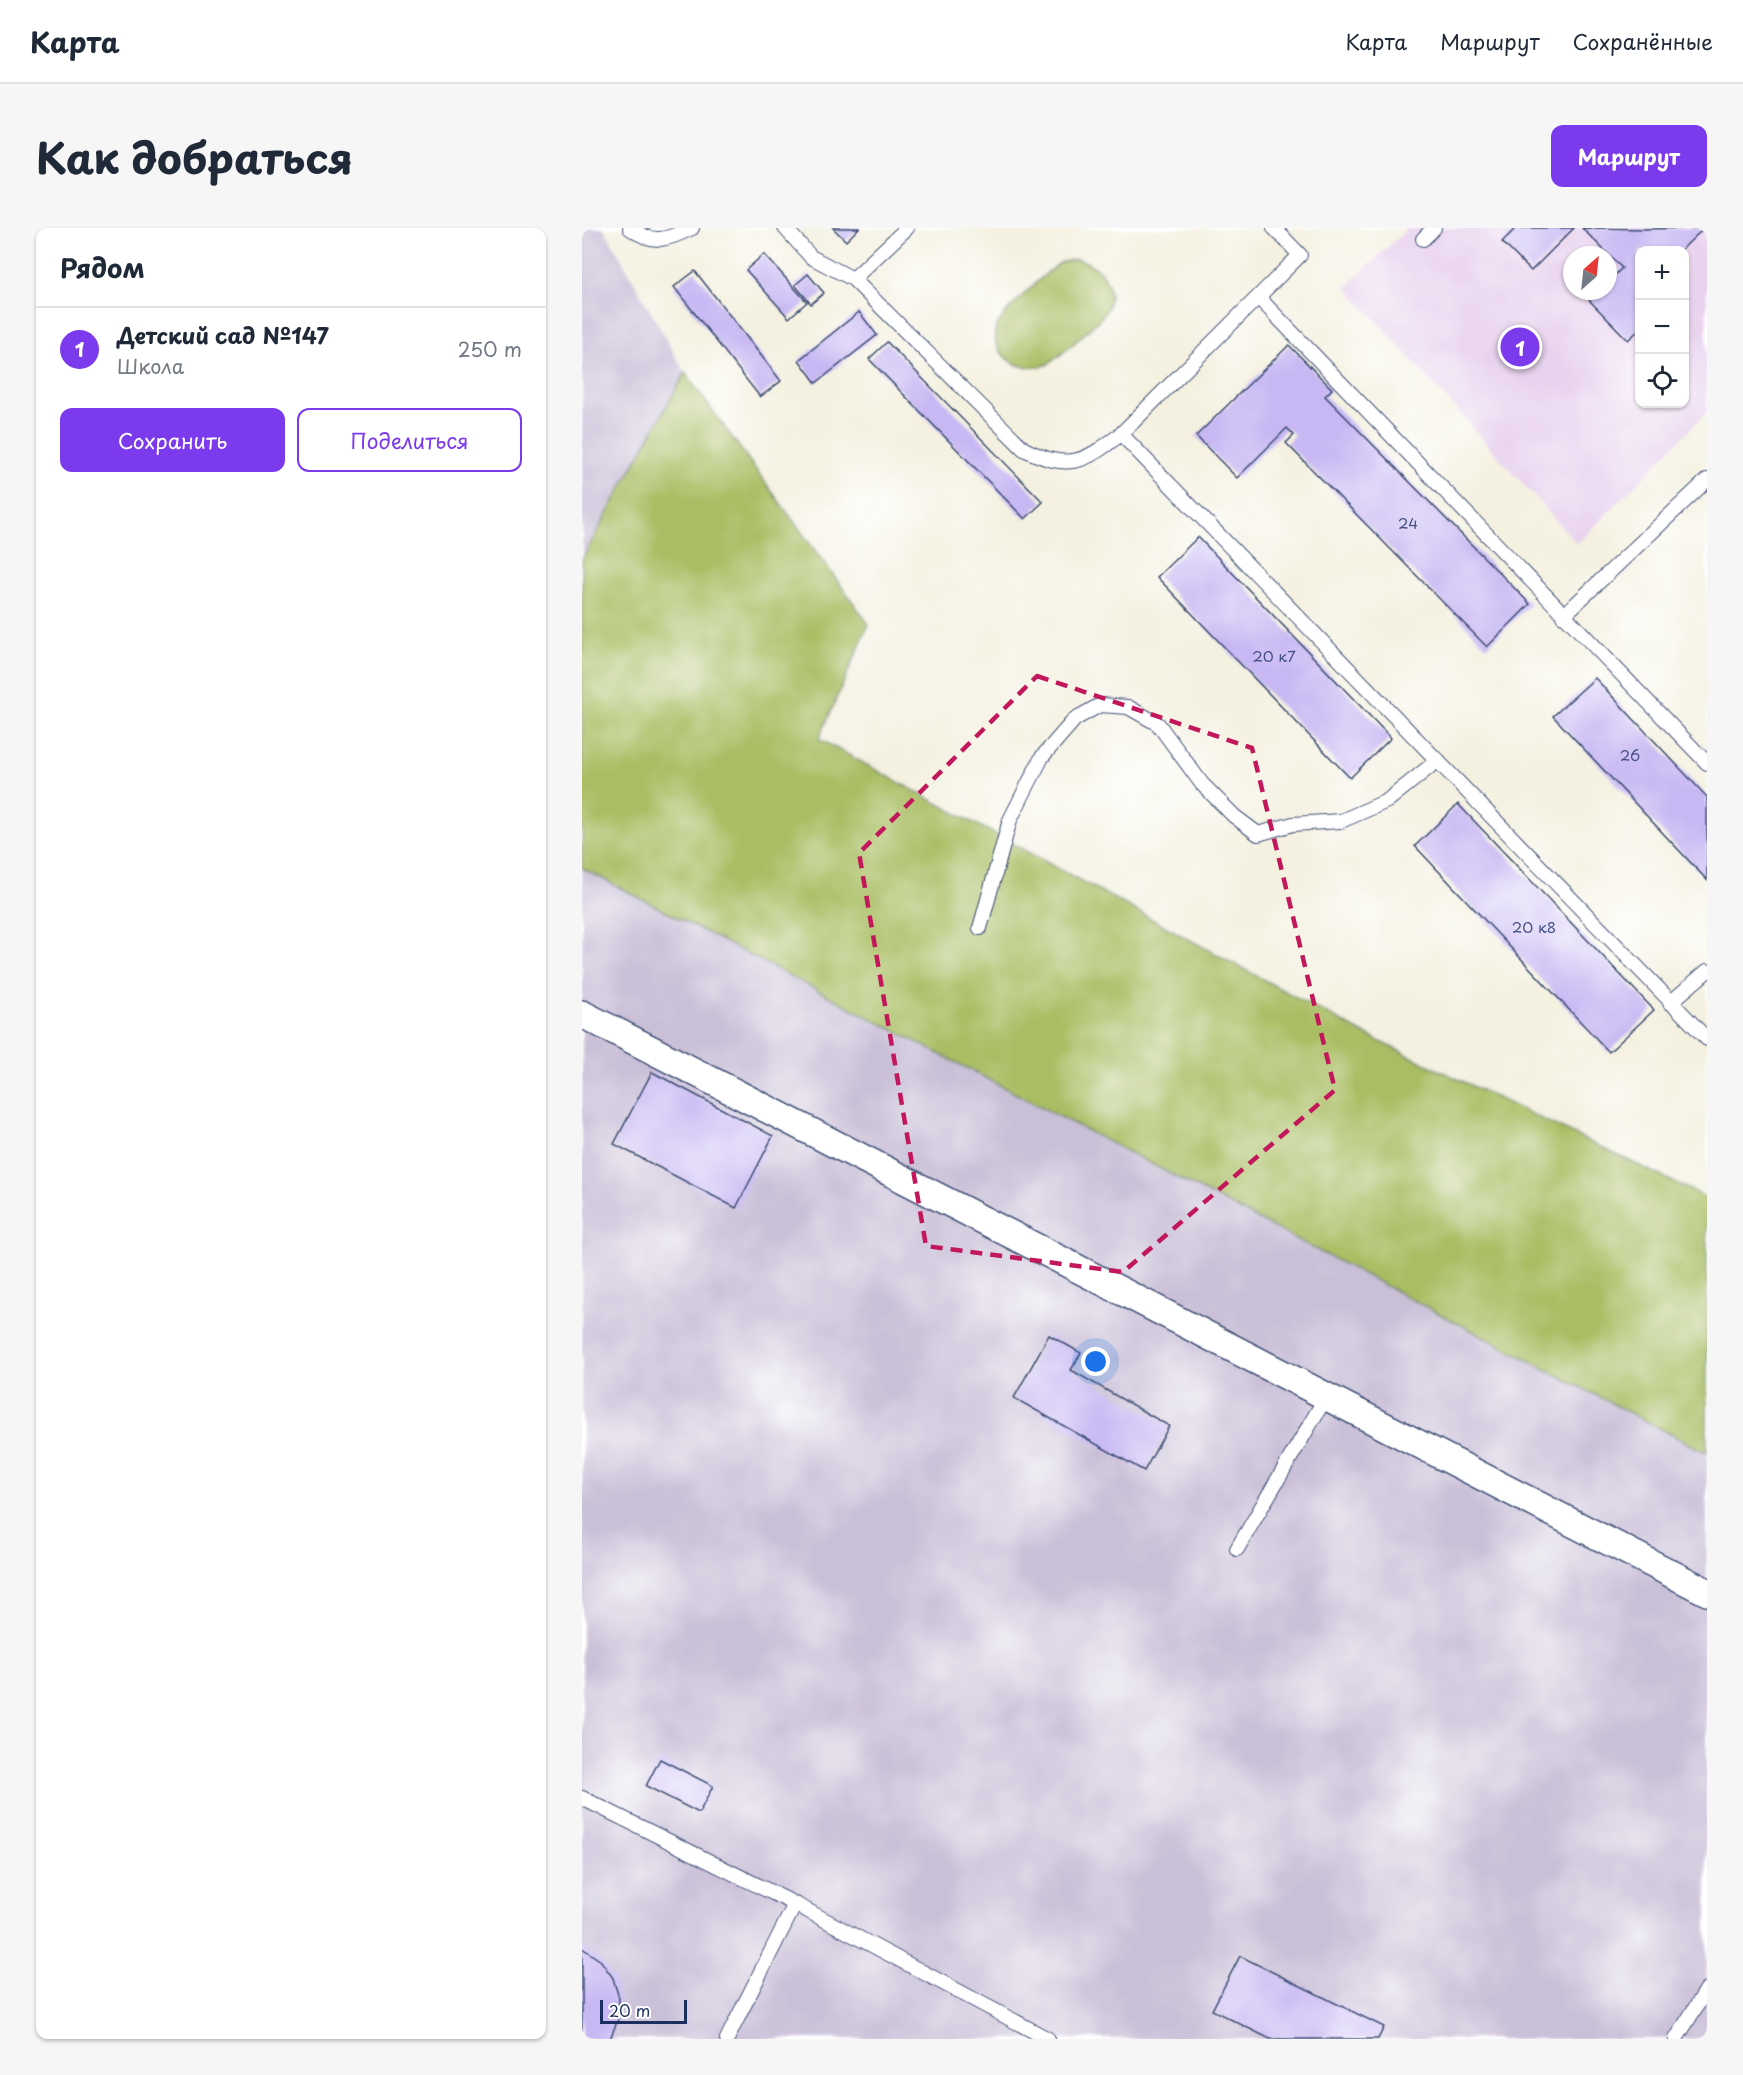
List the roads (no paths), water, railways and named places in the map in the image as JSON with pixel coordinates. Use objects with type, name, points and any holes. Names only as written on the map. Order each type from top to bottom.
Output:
[{"type":"street","points":[[582,1014],[1707,1592]]},
{"type":"lane","points":[[630,228],[643,237],[668,239],[692,228]]},
{"type":"lane","points":[[785,228],[811,256],[853,279],[1024,449],[1045,459],[1074,462],[1095,454],[1121,435],[1300,255],[1274,228]]},
{"type":"lane","points":[[853,279],[906,228]]},
{"type":"lane","points":[[1422,239],[1434,228]]},
{"type":"lane","points":[[1258,297],[1707,763]]},
{"type":"lane","points":[[1121,435],[1707,1040]]},
{"type":"lane","points":[[1563,616],[1707,480]]},
{"type":"lane","points":[[980,928],[1010,820],[1042,756],[1075,719],[1100,705],[1128,707],[1158,724],[1202,784],[1234,816],[1258,834],[1293,824],[1341,821],[1387,801],[1437,760]]},
{"type":"lane","points":[[1670,1003],[1707,971]]},
{"type":"lane","points":[[1237,1549],[1326,1397]]},
{"type":"lane","points":[[582,1798],[795,1904],[1048,2039]]},
{"type":"lane","points":[[727,2039],[795,1904]]},
{"type":"lane","points":[[1676,2039],[1707,1989]]},
{"type":"place","name":"Детский сад №147","points":[[1520,347]]}]
